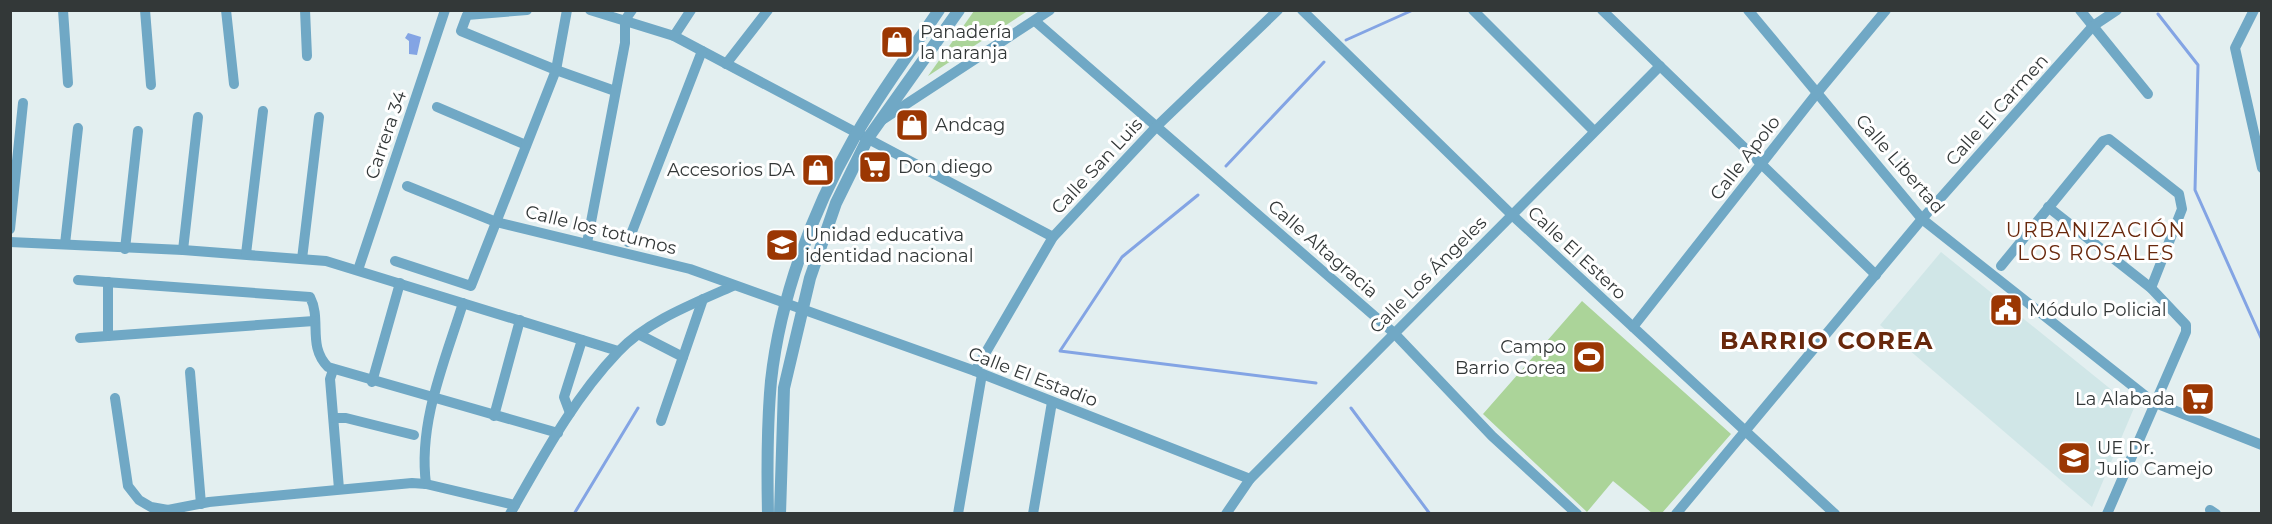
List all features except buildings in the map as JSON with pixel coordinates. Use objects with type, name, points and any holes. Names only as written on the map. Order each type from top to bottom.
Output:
[{"type":"street","points":[[63,10],[68,83]]},
{"type":"street","points":[[145,10],[151,85]]},
{"type":"street","points":[[226,10],[234,84]]},
{"type":"street","points":[[305,10],[308,56]]},
{"type":"street","name":"Carrera 34","points":[[358,270],[445,10]]},
{"type":"street","points":[[527,10],[467,15],[461,31],[556,70],[615,91]]},
{"type":"street","points":[[395,261],[471,286],[556,70],[567,10]]},
{"type":"street","points":[[590,10],[629,15],[674,36],[1053,237]]},
{"type":"street","points":[[674,36],[691,10]]},
{"type":"street","points":[[726,64],[768,10]]},
{"type":"street","points":[[768,513],[771,381],[787,305],[824,195],[939,10]]},
{"type":"street","points":[[879,122],[959,10]]},
{"type":"street","points":[[780,513],[784,388],[802,309],[836,203],[862,135],[1050,10]]},
{"type":"street","name":"Calle San Luis","points":[[958,513],[979,372],[1053,237],[1157,126],[1278,10]]},
{"type":"street","name":"Calle El Estero","points":[[1302,10],[1511,214],[1835,513]]},
{"type":"street","points":[[1473,10],[1594,131]]},
{"type":"street","points":[[1602,10],[1876,275]]},
{"type":"street","name":"Calle Libertad","points":[[1748,10],[1922,219],[2153,402],[2262,445]]},
{"type":"street","name":"Calle Apolo","points":[[1633,327],[1817,93],[1886,10]]},
{"type":"street","points":[[2080,10],[2148,94]]},
{"type":"street","name":"Calle El Carmen","points":[[1676,513],[1747,431],[1922,219],[2093,26],[2117,10]]},
{"type":"street","points":[[2262,13],[2255,10],[2235,48],[2262,168]]},
{"type":"street","points":[[587,243],[629,15]]},
{"type":"street","name":"Calle Altagracia","points":[[1035,21],[1394,333],[1492,436],[1577,513]]},
{"type":"street","points":[[628,242],[702,51]]},
{"type":"street","name":"Calle Los Ángeles","points":[[1226,513],[1250,478],[1660,66]]},
{"type":"street","points":[[10,229],[23,103]]},
{"type":"street","points":[[437,107],[526,145]]},
{"type":"street","points":[[246,254],[263,111]]},
{"type":"street","points":[[183,250],[198,117]]},
{"type":"street","points":[[302,259],[319,117]]},
{"type":"street","points":[[65,244],[78,128]]},
{"type":"street","points":[[125,249],[138,131]]},
{"type":"street","points":[[2001,266],[2106,139],[2179,194],[2182,202],[2182,209],[2151,288]]},
{"type":"street","name":"Calle los totumos","points":[[407,186],[496,222],[690,269],[787,305]]},
{"type":"street","points":[[2048,207],[2151,288],[2186,325],[2186,332],[2153,402],[2106,513]]},
{"type":"street","points":[[10,242],[183,250],[326,261],[618,351]]},
{"type":"street","points":[[78,280],[307,296],[312,299],[315,345],[320,360],[333,370],[558,433]]},
{"type":"street","points":[[108,282],[108,336]]},
{"type":"street","points":[[372,382],[400,283]]},
{"type":"street","points":[[115,398],[128,486],[134,495],[151,507],[201,504],[389,484],[426,484],[512,509],[570,413],[618,351],[640,335],[703,299],[733,286]]},
{"type":"street","points":[[661,421],[703,299]]},
{"type":"street","points":[[426,484],[427,430],[463,303]]},
{"type":"street","name":"Calle El Estadio","points":[[787,305],[979,372],[1250,478]]},
{"type":"street","points":[[494,416],[520,320]]},
{"type":"street","points":[[80,338],[314,321]]},
{"type":"street","points":[[640,335],[683,357]]},
{"type":"street","points":[[570,413],[564,397],[582,340]]},
{"type":"street","points":[[333,370],[330,379],[339,489]]},
{"type":"street","points":[[190,372],[201,504]]},
{"type":"street","points":[[1033,513],[1052,402]]},
{"type":"street","points":[[333,418],[346,418],[414,435]]},
{"type":"shaded area","points":[[1941,252],[2134,408],[2092,507],[1880,325]]},
{"type":"green space","points":[[1023,10],[1026,12],[928,76],[974,11]]},
{"type":"green space","name":"Campo Barrio Corea","points":[[1582,301],[1731,434],[1662,513],[1652,513],[1613,481],[1587,512],[1483,414]]},
{"type":"water","points":[[408,33],[421,37],[417,55],[409,54],[409,41],[405,38]]},
{"type":"waterway","points":[[1346,40],[1413,10]]},
{"type":"waterway","points":[[2158,14],[2198,65],[2195,190],[2262,340]]},
{"type":"waterway","points":[[1226,166],[1324,62]]},
{"type":"waterway","points":[[1198,195],[1122,257],[1060,351],[1316,383]]},
{"type":"waterway","points":[[574,514],[638,408]]},
{"type":"waterway","points":[[1351,408],[1430,514]]},
{"type":"place","name":"Panadería la naranja","points":[[897,42]]},
{"type":"place","name":"Andcag","points":[[912,125]]},
{"type":"place","name":"Don diego","points":[[875,167]]},
{"type":"place","name":"Accesorios DA","points":[[818,170]]},
{"type":"place","name":"Unidad educativa identidad nacional","points":[[782,245]]},
{"type":"place","name":"Módulo Policial","points":[[2006,310]]},
{"type":"place","name":"Campo Barrio Corea","points":[[1589,357]]},
{"type":"place","name":"La Alabada","points":[[2198,399]]},
{"type":"place","name":"UE Dr. Julio Camejo","points":[[2074,458]]},
{"type":"district","name":"URBANIZACIÓN LOS ROSALES","points":[[2096,242]]},
{"type":"district","name":"BARRIO COREA","points":[[1827,340]]}]
